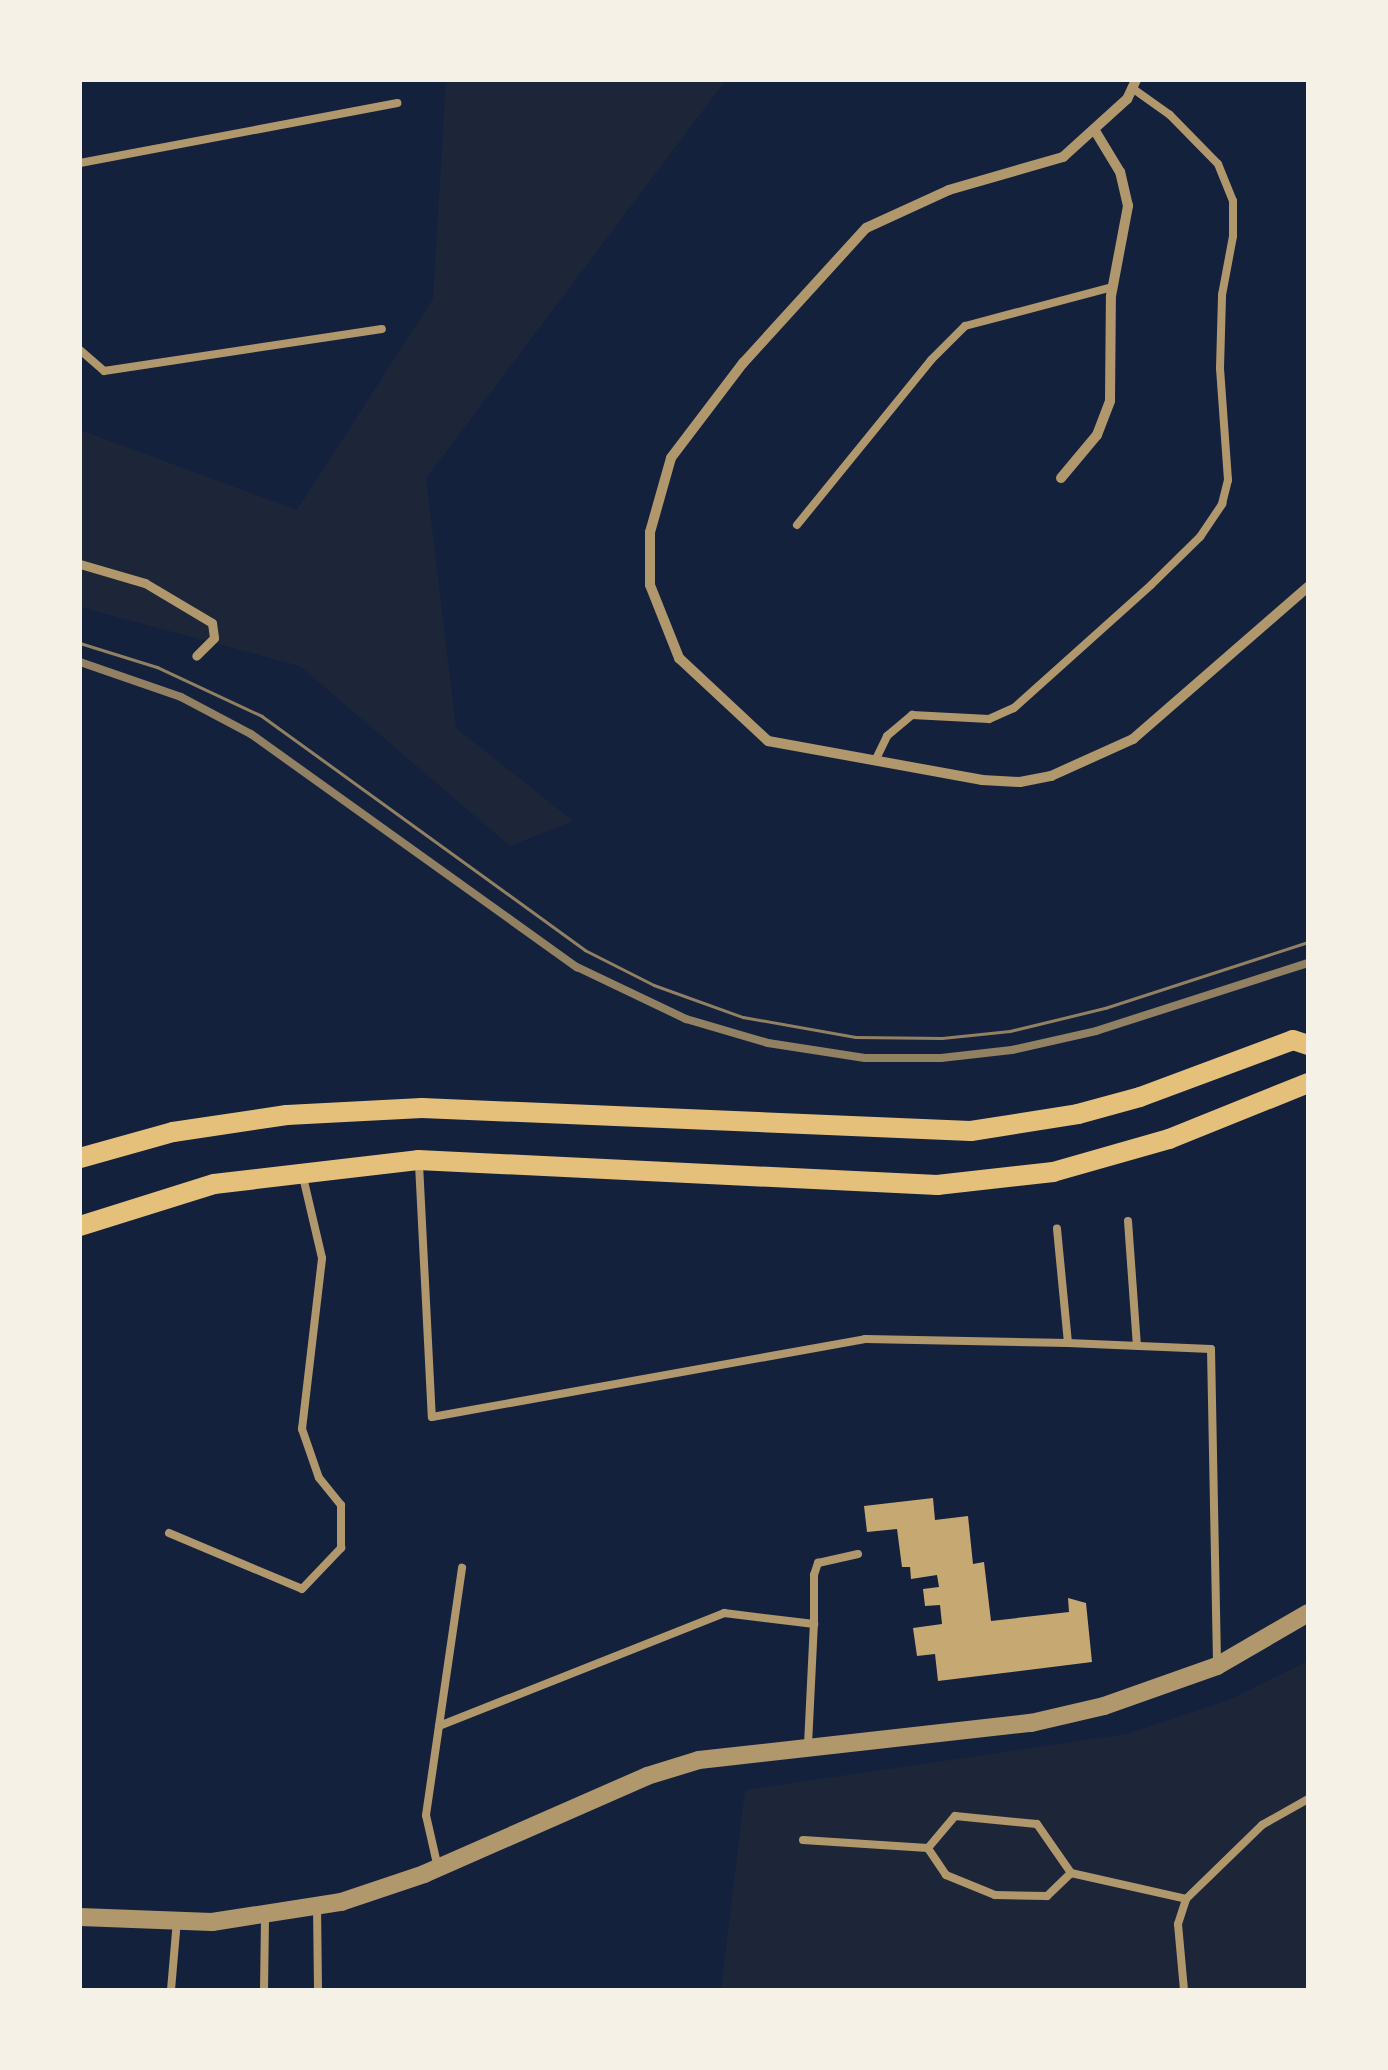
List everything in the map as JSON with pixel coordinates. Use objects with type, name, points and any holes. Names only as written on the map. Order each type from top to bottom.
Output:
[{"type":"main road","points":[[80,1158],[172,1132],[287,1114],[422,1108],[971,1131],[1078,1114],[1140,1097],[1292,1040],[1308,1045]]},
{"type":"main road","points":[[80,1226],[214,1184],[418,1160],[937,1184],[1053,1172],[1169,1139],[1308,1083]]},
{"type":"street","points":[[1134,84],[1127,100],[1064,156],[950,190],[866,228],[743,363],[671,458],[650,532],[650,585],[679,658],[768,741],[982,780],[1020,782],[1051,776],[1133,739],[1308,587]]},
{"type":"street","points":[[1061,478],[1107,417],[1113,287],[1128,206],[1120,172],[1094,129]]},
{"type":"street","points":[[80,564],[145,583],[212,623],[214,638],[196,656]]},
{"type":"street","points":[[80,1917],[212,1922],[341,1902],[438,1868],[647,1776],[699,1760],[1031,1723],[1104,1706],[1217,1666],[1308,1614]]},
{"type":"lane","points":[[875,760],[888,736],[912,715],[989,719],[1014,708],[1200,537],[1222,504],[1228,480],[1220,350],[1233,201],[1218,164],[1134,84]]},
{"type":"lane","points":[[80,163],[397,103]]},
{"type":"lane","points":[[798,525],[884,416],[965,326],[1113,287]]},
{"type":"lane","points":[[80,350],[104,370],[382,329]]},
{"type":"lane","points":[[418,1160],[432,1417],[865,1339],[1211,1349],[1217,1666]]},
{"type":"lane","points":[[169,1533],[302,1589],[341,1548],[342,1505],[319,1478],[302,1429],[322,1258],[302,1172]]},
{"type":"lane","points":[[1128,1221],[1136,1346]]},
{"type":"lane","points":[[1057,1229],[1068,1343]]},
{"type":"lane","points":[[808,1748],[814,1576],[818,1563],[858,1554]]},
{"type":"lane","points":[[438,1868],[426,1815],[462,1568]]},
{"type":"lane","points":[[439,1726],[724,1614],[814,1624]]},
{"type":"lane","points":[[1184,1990],[1178,1924],[1186,1899],[1262,1826],[1308,1799]]},
{"type":"lane","points":[[928,1848],[955,1816],[1037,1824],[1072,1872],[1186,1899]]},
{"type":"lane","points":[[803,1840],[928,1848]]},
{"type":"lane","points":[[928,1848],[946,1875],[995,1895],[1047,1896],[1072,1872]]},
{"type":"lane","points":[[317,1906],[318,1990]]},
{"type":"lane","points":[[264,1990],[265,1914]]},
{"type":"lane","points":[[171,1990],[177,1920]]},
{"type":"shaded area","points":[[446,80],[726,80],[426,478],[456,728],[573,821],[510,846],[300,666],[80,607],[80,430],[297,510],[433,299]]},
{"type":"shaded area","points":[[1308,1661],[1308,1990],[721,1990],[745,1790],[1127,1734],[1229,1700]]},
{"type":"building","points":[[933,1498],[935,1520],[968,1516],[973,1564],[984,1562],[991,1621],[1069,1612],[1068,1598],[1086,1603],[1092,1662],[938,1681],[935,1654],[917,1656],[913,1628],[942,1624],[940,1605],[925,1606],[923,1589],[939,1587],[937,1575],[911,1579],[910,1567],[902,1567],[897,1529],[867,1532],[864,1506]]},
{"type":"tram line","points":[[80,643],[157,667],[262,716],[585,950],[654,985],[743,1017],[855,1037],[942,1038],[1010,1031],[1105,1008],[1308,942]]},
{"type":"railway","points":[[80,662],[181,697],[251,734],[577,967],[686,1019],[768,1043],[865,1058],[941,1058],[1012,1050],[1096,1031],[1308,963]]}]
